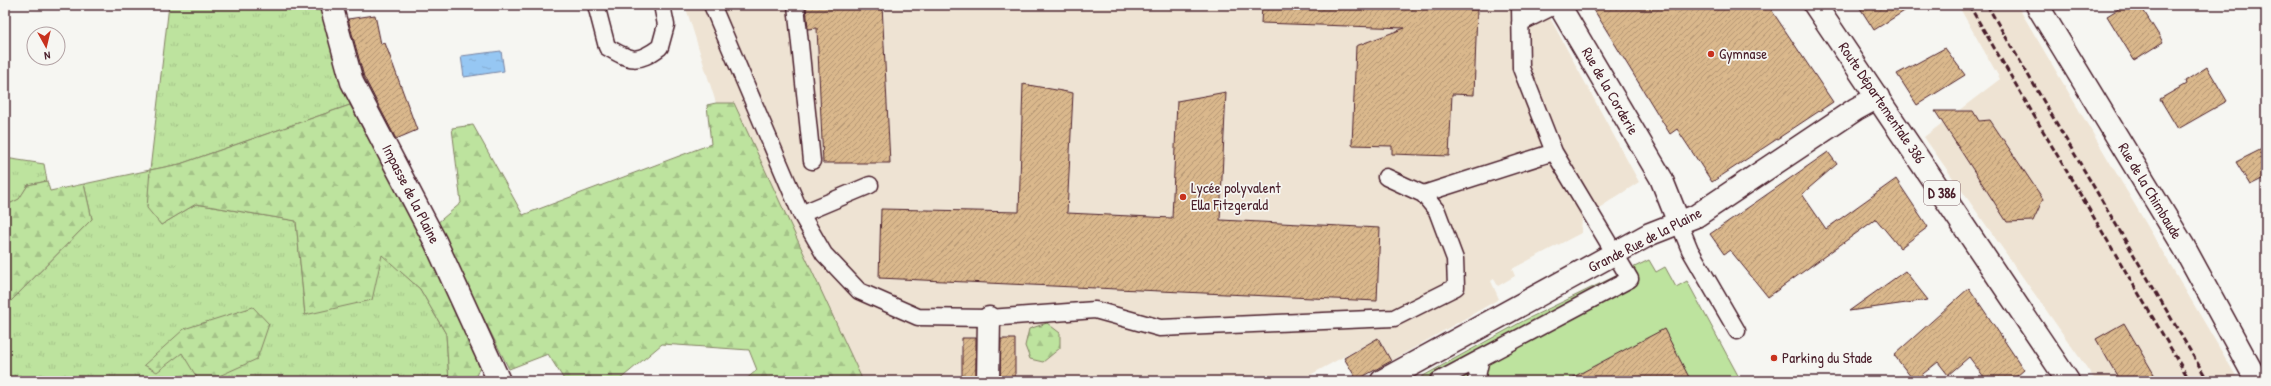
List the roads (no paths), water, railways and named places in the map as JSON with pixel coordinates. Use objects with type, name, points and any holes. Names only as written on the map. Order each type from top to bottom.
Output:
[{"type":"street","name":"Impasse de la Plaine","points":[[331,5],[352,82],[435,241],[499,381]]},
{"type":"street","name":"Rue de la Corderie","points":[[1559,5],[1661,178],[1679,223]]},
{"type":"street","name":"Route Départementale 386","points":[[1815,5],[2068,381]]},
{"type":"street","name":"Rue de la Chimbaude","points":[[2037,5],[2184,247],[2257,381]]},
{"type":"street","name":"Grande Rue de la Plaine","points":[[1382,381],[1650,234],[1696,216],[1856,109],[1878,97]]},
{"type":"street","points":[[988,381],[989,318]]},
{"type":"lane","points":[[596,5],[607,47],[624,57],[644,58],[660,47],[666,25],[662,5]]},
{"type":"lane","points":[[712,5],[801,214],[824,254],[859,291],[918,317],[989,318],[1095,310],[1160,328],[1394,318],[1456,287],[1455,259],[1437,211],[1423,194],[1386,177]]},
{"type":"lane","points":[[796,5],[812,162]]},
{"type":"lane","points":[[1438,381],[1630,279],[1554,152],[1521,68],[1520,5]]},
{"type":"lane","points":[[1520,23],[1556,5]]},
{"type":"lane","points":[[1423,194],[1554,152]]},
{"type":"lane","points":[[801,214],[870,185]]},
{"type":"lane","points":[[1679,223],[1690,250],[1736,332]]},
{"type":"lane","points":[[1476,381],[1481,358]]},
{"type":"water","points":[[501,51],[504,71],[464,77],[461,56]]},
{"type":"railway","points":[[1969,5],[2190,381]]},
{"type":"railway","points":[[1987,5],[2208,381]]},
{"type":"place","name":"Gymnase","points":[[1711,54]]},
{"type":"place","name":"Lycée polyvalent Ella Fitzgerald","points":[[1183,197]]},
{"type":"place","name":"Parking du Stade","points":[[1774,358]]}]
